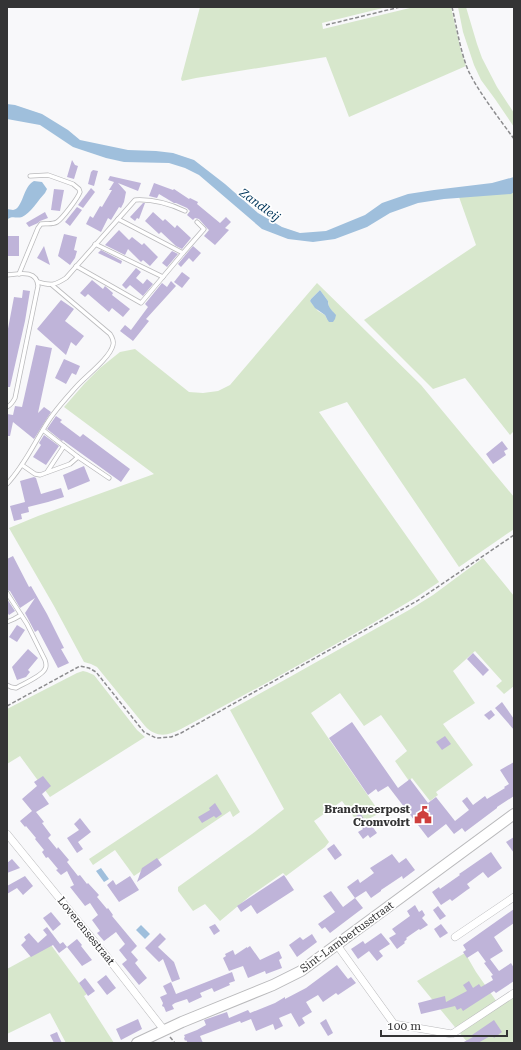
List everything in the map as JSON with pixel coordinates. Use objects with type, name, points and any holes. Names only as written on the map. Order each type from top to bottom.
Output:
[{"type":"main road","name":"Sint-Lambertusstraat","points":[[137,1043],[182,1022],[289,978],[307,967],[514,814]]},
{"type":"street","name":"Loverensestraat","points":[[7,834],[164,1030]]},
{"type":"street","points":[[455,937],[514,897]]},
{"type":"street","points":[[337,945],[394,1024],[452,1034],[514,993]]},
{"type":"lane","points":[[19,274],[38,228],[41,224],[51,224],[57,222],[74,203],[80,192],[79,189],[73,184],[48,175],[30,176]]},
{"type":"lane","points":[[7,275],[24,273],[30,274],[38,282],[52,285],[59,283],[66,278],[135,200],[142,199],[155,201],[185,211]]},
{"type":"lane","points":[[118,219],[183,253]]},
{"type":"lane","points":[[76,266],[141,303],[204,229],[197,222]]},
{"type":"lane","points":[[96,244],[163,277]]},
{"type":"lane","points":[[7,407],[10,406],[15,398],[38,282]]},
{"type":"lane","points":[[7,484],[17,473],[58,408],[77,386],[107,357],[113,344],[110,334],[52,285]]},
{"type":"lane","points":[[43,430],[109,478]]},
{"type":"lane","points":[[46,473],[64,446]]},
{"type":"lane","points":[[22,465],[35,474],[40,475],[70,464],[78,456]]},
{"type":"lane","points":[[7,593],[27,624],[46,664],[46,669],[40,674],[16,688],[12,688],[7,685]]},
{"type":"lane","points":[[7,622],[21,615]]},
{"type":"path","points":[[326,25],[400,7]]},
{"type":"path","points":[[452,7],[468,69],[477,86],[514,139]]},
{"type":"path","points":[[7,706],[80,666],[89,668],[96,672],[144,732],[156,738],[171,738],[289,674],[417,601],[514,535]]},
{"type":"green space","points":[[200,7],[387,7],[322,23],[323,29],[414,7],[451,7],[466,66],[349,117],[326,57],[182,81],[181,79]]},
{"type":"green space","points":[[458,7],[466,7],[482,58],[497,87],[514,113],[514,127],[481,80],[474,65],[463,32]]},
{"type":"green space","points":[[514,185],[514,431],[510,435],[465,378],[433,389],[364,320],[476,245],[459,197]]},
{"type":"green space","points":[[317,283],[421,385],[514,497],[514,529],[459,567],[347,402],[319,412],[439,582],[368,626],[270,681],[176,731],[162,735],[153,733],[145,726],[97,667],[84,662],[9,528],[154,474],[64,407],[100,368],[120,352],[135,349],[189,392],[203,393],[218,391],[230,385]],"holes":[[[320,290],[328,301],[329,308],[333,312],[327,319],[325,315],[318,311],[310,301]]]},
{"type":"green space","points":[[483,558],[514,596],[514,686],[504,694],[496,686],[502,681],[475,651],[453,671],[475,703],[443,724],[473,765],[436,792],[438,795],[430,801],[412,778],[409,781],[395,761],[407,751],[381,715],[364,726],[340,693],[311,713],[380,813],[359,824],[342,801],[314,821],[329,842],[325,847],[286,876],[283,873],[250,896],[220,921],[205,904],[193,911],[178,891],[178,887],[284,809],[230,710],[409,610],[433,595]]},
{"type":"green space","points":[[83,671],[94,675],[137,730],[145,737],[50,797],[20,756],[7,764],[7,709]]},
{"type":"green space","points":[[217,774],[240,812],[233,817],[230,811],[134,876],[115,850],[93,865],[89,859]]},
{"type":"green space","points":[[51,945],[87,994],[84,996],[114,1043],[66,1043],[50,1013],[7,1034],[7,969]]},
{"type":"green space","points":[[465,953],[499,1005],[514,997],[514,1043],[468,1043],[417,981]]},
{"type":"water","points":[[7,104],[15,105],[42,114],[68,130],[80,140],[128,150],[173,153],[194,160],[225,184],[258,213],[282,227],[300,233],[326,231],[365,215],[382,203],[408,194],[492,183],[514,177],[514,192],[511,194],[444,199],[418,203],[390,213],[367,227],[335,239],[313,242],[288,239],[262,229],[199,175],[185,168],[169,163],[124,162],[106,158],[73,147],[40,125],[7,119]]},
{"type":"water","points":[[34,181],[42,182],[47,189],[45,193],[25,215],[7,220],[7,209],[13,210],[19,206],[27,188]]},
{"type":"water","points":[[320,290],[328,301],[329,307],[336,315],[333,322],[329,322],[325,315],[315,308],[310,301]]},
{"type":"water","points":[[101,868],[109,879],[104,882],[96,871]]},
{"type":"water","points":[[141,925],[150,934],[145,939],[136,930]]},
{"type":"building","points":[[72,160],[75,165],[78,166],[74,179],[67,177]]},
{"type":"building","points":[[93,170],[98,171],[94,186],[88,184],[91,172]]},
{"type":"building","points":[[110,176],[141,183],[138,191],[118,183],[126,192],[124,202],[111,220],[108,218],[101,232],[86,224],[90,216],[93,218],[100,206],[102,207],[112,190],[109,190],[114,182],[108,180]]},
{"type":"building","points":[[154,183],[173,190],[174,189],[189,199],[190,198],[198,202],[197,204],[220,223],[226,217],[231,222],[225,228],[229,230],[215,245],[204,236],[209,230],[199,219],[195,218],[193,220],[187,215],[190,211],[187,208],[174,203],[159,194],[157,198],[149,196]]},
{"type":"building","points":[[91,188],[95,192],[83,208],[78,205]]},
{"type":"building","points":[[54,189],[64,190],[60,211],[51,210]]},
{"type":"building","points":[[143,203],[145,203],[139,219],[137,218],[135,221],[130,217]]},
{"type":"building","points":[[77,207],[82,210],[70,226],[65,222]]},
{"type":"building","points":[[45,212],[48,218],[29,227],[26,223]]},
{"type":"building","points":[[153,212],[163,221],[165,219],[175,228],[177,225],[191,238],[182,249],[176,246],[161,232],[159,234],[145,221]]},
{"type":"building","points":[[119,230],[129,240],[132,237],[142,245],[144,243],[158,257],[150,266],[143,260],[141,262],[128,249],[125,255],[105,245]]},
{"type":"building","points":[[64,234],[77,237],[74,250],[77,251],[75,258],[70,265],[58,256]]},
{"type":"building","points":[[7,236],[19,236],[19,256],[7,256]]},
{"type":"building","points":[[44,246],[50,265],[37,258]]},
{"type":"building","points":[[193,246],[201,253],[193,262],[189,258],[181,267],[178,264]]},
{"type":"building","points":[[101,250],[122,261],[121,264],[98,253]]},
{"type":"building","points":[[172,251],[178,254],[167,267],[162,263]]},
{"type":"building","points":[[136,268],[141,272],[136,278],[143,284],[147,279],[153,284],[143,296],[130,285],[126,289],[122,285]]},
{"type":"building","points":[[182,272],[190,278],[182,288],[174,282]]},
{"type":"building","points":[[92,280],[103,289],[105,286],[113,293],[112,295],[130,309],[123,317],[112,308],[109,312],[88,294],[85,297],[80,293]]},
{"type":"building","points":[[171,281],[176,286],[146,319],[149,321],[133,341],[120,331],[125,325],[131,330],[148,307],[145,304],[162,283],[167,287]]},
{"type":"building","points":[[23,290],[30,291],[25,321],[10,387],[7,387],[7,334],[14,297],[22,298]]},
{"type":"building","points":[[61,300],[74,309],[65,321],[84,336],[76,346],[71,342],[66,355],[37,329]]},
{"type":"building","points":[[36,345],[52,348],[38,413],[44,407],[51,412],[34,439],[13,422],[10,436],[7,436],[7,414],[13,415],[15,406],[22,407]]},
{"type":"building","points":[[64,359],[80,366],[76,375],[72,373],[66,384],[55,378]]},
{"type":"building","points":[[56,416],[62,420],[60,422],[80,437],[83,434],[130,469],[121,482],[47,429]]},
{"type":"building","points":[[44,435],[59,446],[46,465],[33,457],[41,445],[39,443]]},
{"type":"building","points":[[502,441],[508,449],[504,451],[506,455],[493,464],[486,454]]},
{"type":"building","points":[[84,466],[90,481],[68,490],[63,475]]},
{"type":"building","points":[[34,477],[36,478],[41,494],[61,488],[64,497],[28,507],[29,512],[21,514],[22,519],[14,521],[10,506],[25,502],[20,481]]},
{"type":"building","points":[[13,556],[29,587],[31,586],[47,614],[64,648],[61,649],[69,663],[58,668],[38,630],[35,632],[25,613],[35,598],[20,608],[10,591],[7,590],[7,559]]},
{"type":"building","points":[[7,599],[15,611],[9,615],[7,612]]},
{"type":"building","points":[[17,625],[25,630],[17,642],[9,637]]},
{"type":"building","points":[[28,649],[38,658],[28,670],[30,672],[26,677],[17,680],[12,667]]},
{"type":"building","points":[[473,653],[489,670],[483,676],[467,659]]},
{"type":"building","points":[[502,702],[514,719],[514,730],[495,708]]},
{"type":"building","points":[[491,710],[495,715],[489,720],[484,715]]},
{"type":"building","points":[[352,722],[398,788],[410,779],[428,803],[436,797],[455,821],[469,810],[462,801],[467,797],[473,805],[485,796],[487,799],[509,784],[500,770],[514,762],[514,796],[497,807],[465,832],[462,828],[454,834],[446,824],[428,838],[388,786],[378,792],[376,789],[368,795],[329,738]]},
{"type":"building","points":[[445,736],[451,744],[442,750],[436,742]]},
{"type":"building","points":[[43,776],[51,786],[42,794],[49,804],[36,812],[44,822],[42,823],[51,835],[48,838],[69,860],[67,862],[78,876],[80,875],[99,895],[97,897],[107,909],[108,908],[113,915],[112,916],[137,946],[131,952],[138,960],[135,963],[147,978],[139,985],[122,964],[127,960],[119,950],[125,944],[116,932],[104,941],[97,933],[100,931],[92,920],[98,915],[90,903],[85,906],[70,887],[74,885],[67,871],[61,875],[56,870],[58,869],[42,852],[44,850],[35,839],[36,838],[20,821],[32,811],[22,799],[37,786],[34,782]]},
{"type":"building","points":[[215,803],[222,814],[216,818],[214,816],[202,823],[198,817],[210,810],[209,808]]},
{"type":"building","points":[[360,813],[377,833],[370,838],[368,835],[363,839],[358,832],[363,829],[355,817]]},
{"type":"building","points":[[80,818],[91,832],[78,842],[83,849],[77,853],[67,838],[79,830],[74,824]]},
{"type":"building","points":[[514,837],[514,853],[506,842]]},
{"type":"building","points":[[334,844],[342,855],[335,860],[327,849]]},
{"type":"building","points":[[491,852],[502,868],[488,878],[483,872],[467,884],[470,888],[452,901],[450,899],[441,905],[432,892],[439,887],[440,889]]},
{"type":"building","points":[[392,854],[399,863],[406,858],[415,870],[403,879],[402,876],[371,898],[366,891],[355,898],[347,887],[358,879],[360,883],[374,873],[370,868]]},
{"type":"building","points":[[157,858],[162,865],[137,882],[142,868]]},
{"type":"building","points":[[12,859],[20,868],[7,873],[7,863]]},
{"type":"building","points":[[284,875],[294,890],[257,914],[251,905],[241,912],[237,906]]},
{"type":"building","points":[[25,876],[33,886],[23,895],[17,888],[7,894],[7,886]]},
{"type":"building","points":[[130,876],[139,890],[119,902],[107,885],[113,880],[116,885]]},
{"type":"building","points":[[331,891],[343,907],[355,898],[363,908],[330,933],[325,927],[322,929],[318,924],[335,912],[323,896]]},
{"type":"building","points":[[415,905],[419,912],[422,910],[425,915],[422,918],[428,925],[406,938],[405,943],[397,949],[389,938],[396,934],[392,929],[410,916],[407,911]]},
{"type":"building","points":[[438,906],[446,916],[440,920],[433,910]]},
{"type":"building","points":[[514,909],[514,923],[494,937],[503,951],[490,959],[499,971],[511,963],[514,968],[514,981],[496,993],[494,991],[463,1011],[461,1008],[457,1010],[455,1006],[421,1014],[418,1003],[445,996],[446,1002],[467,991],[463,985],[469,981],[473,988],[479,984],[481,987],[493,980],[491,976],[493,975],[484,963],[486,962],[478,951],[467,958],[463,952],[466,950],[463,945]]},
{"type":"building","points":[[51,912],[61,924],[53,931],[43,918]]},
{"type":"building","points":[[215,924],[220,931],[214,935],[209,927]]},
{"type":"building","points":[[441,924],[448,933],[440,938],[434,929]]},
{"type":"building","points":[[47,927],[60,944],[63,942],[67,947],[59,953],[53,945],[31,957],[21,945],[26,940],[24,937],[29,933],[38,943],[47,935],[43,930]]},
{"type":"building","points":[[160,933],[166,939],[158,947],[174,962],[180,979],[172,982],[163,959],[159,962],[145,948]]},
{"type":"building","points":[[381,933],[390,944],[379,951],[383,956],[377,961],[369,951],[358,959],[351,949],[363,941],[365,944]]},
{"type":"building","points":[[312,934],[317,942],[297,957],[289,945],[300,937],[303,940]]},
{"type":"building","points":[[77,939],[92,960],[82,966],[67,947]]},
{"type":"building","points":[[250,946],[260,960],[279,951],[282,958],[279,960],[282,968],[266,974],[265,971],[248,978],[243,966],[229,971],[223,958],[226,956],[225,954],[233,950],[235,955]]},
{"type":"building","points":[[337,965],[348,979],[351,977],[356,983],[338,995],[336,993],[323,1002],[318,995],[306,1002],[312,1012],[302,1018],[305,1023],[299,1027],[291,1013],[279,1018],[283,1026],[275,1030],[273,1024],[256,1031],[251,1019],[241,1023],[240,1021],[200,1036],[203,1043],[188,1043],[186,1040],[185,1041],[184,1035],[206,1025],[204,1020],[227,1012],[229,1018],[248,1010],[250,1013],[275,1003],[285,997],[285,999],[306,988]]},
{"type":"building","points":[[232,972],[235,981],[229,983],[230,985],[214,992],[212,988],[200,993],[202,997],[189,1003],[187,999],[175,1003],[172,1005],[174,1009],[166,1012],[162,1006],[163,1003],[160,997],[167,994],[163,986],[171,982],[176,994]]},
{"type":"building","points":[[106,975],[116,988],[107,995],[97,982]]},
{"type":"building","points":[[85,978],[95,991],[88,996],[79,983]]},
{"type":"building","points":[[138,1019],[142,1029],[121,1040],[116,1029]]},
{"type":"building","points":[[326,1019],[333,1033],[328,1036],[320,1023]]},
{"type":"building","points":[[494,1020],[502,1032],[494,1038],[492,1035],[478,1043],[462,1043],[473,1037],[472,1035]]},
{"type":"building","points":[[57,1032],[62,1043],[54,1043],[50,1035]]},
{"type":"place","name":"Brandweerpost Cromvoirt","points":[[423,815]]},
{"type":"water label","name":"Zandleij","points":[[260,205]]}]
